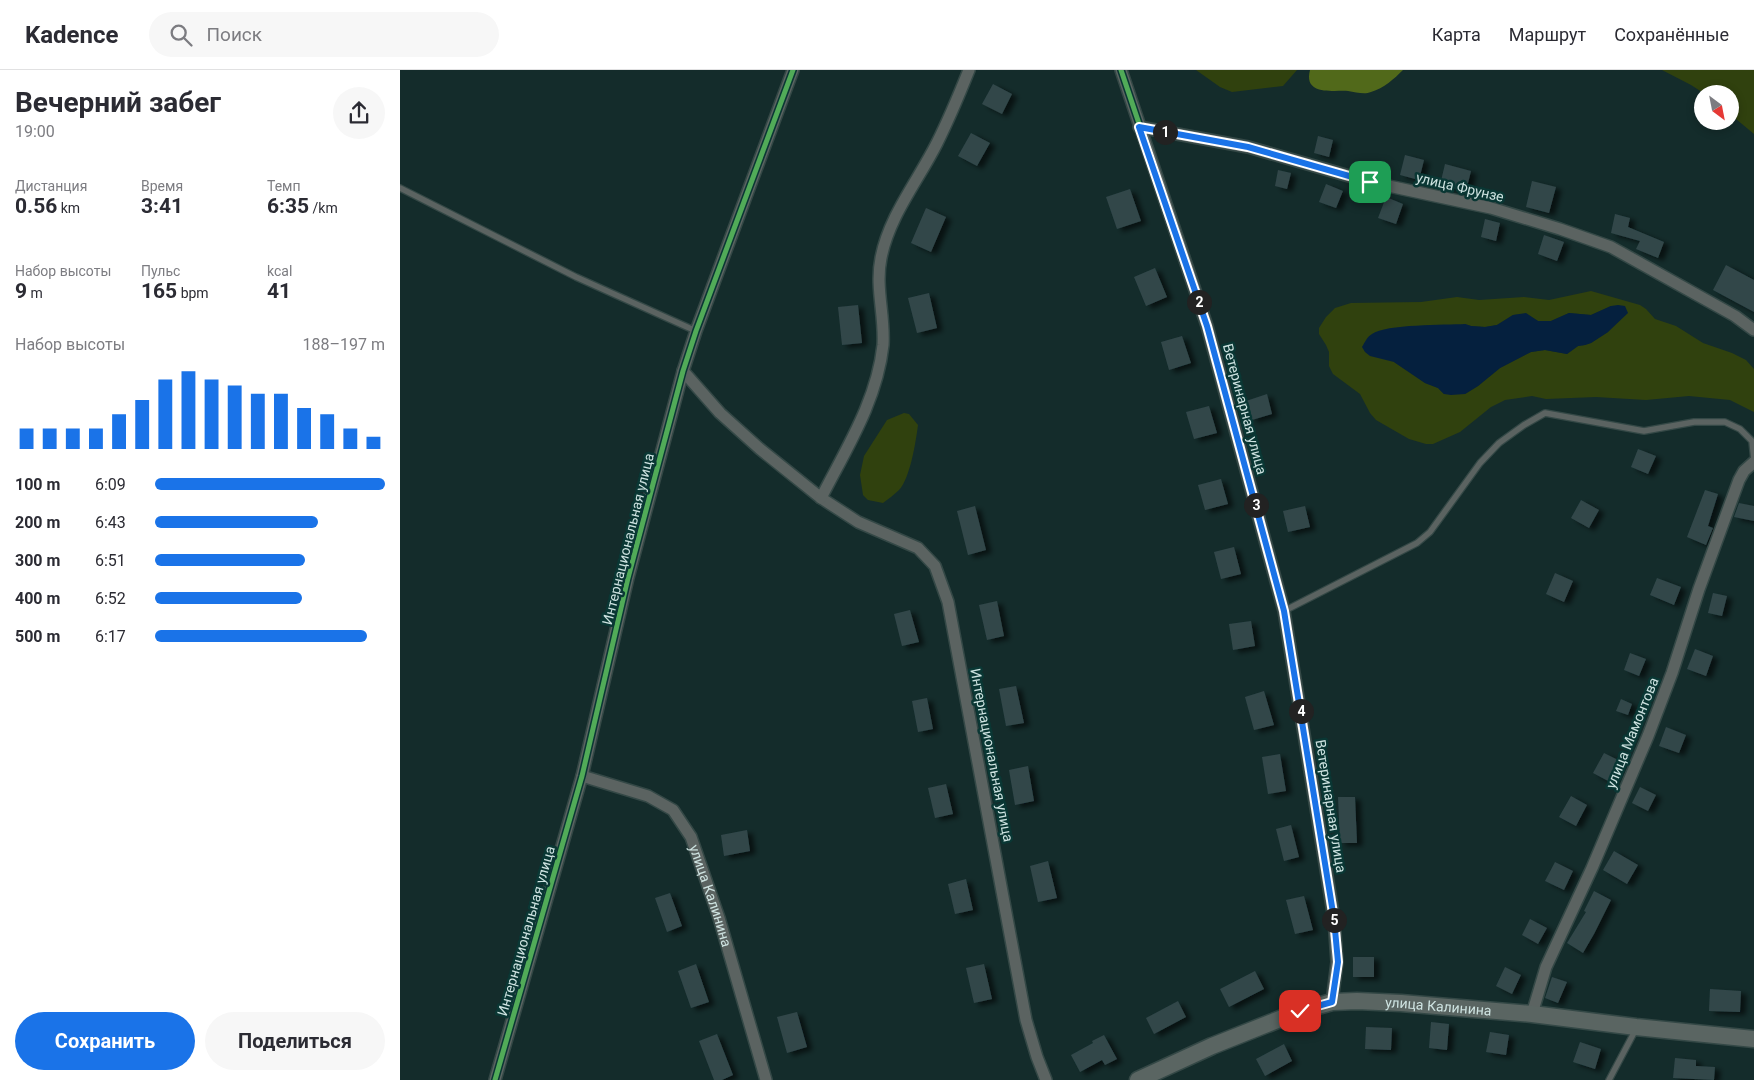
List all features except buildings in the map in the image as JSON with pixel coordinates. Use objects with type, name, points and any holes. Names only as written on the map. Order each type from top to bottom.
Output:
[{"type":"street","name":"Интернациональная улица","points":[[495,1080],[582,776],[628,578],[683,371],[696,331],[793,70]]},
{"type":"street","points":[[821,498],[866,410],[880,364],[883,326],[879,294],[880,259],[887,237],[900,208],[937,144],[969,70]]},
{"type":"street","name":"Ветеринарная улица","points":[[1121,70],[1207,326],[1284,611],[1334,919],[1338,962],[1332,1002]]},
{"type":"street","name":"улица Фрунзе","points":[[1139,127],[1248,147],[1370,182],[1491,208],[1587,238],[1611,247],[1735,316],[1754,330]]},
{"type":"street","name":"Интернациональная улица","points":[[683,371],[720,412],[760,449],[821,498],[858,522],[918,548],[935,566],[948,602],[1026,1020],[1046,1080]]},
{"type":"street","name":"улица Мамонтова","points":[[1532,1014],[1546,967],[1592,868],[1648,736],[1672,673],[1739,480],[1744,471],[1754,461]]},
{"type":"street","name":"улица Калинина","points":[[582,776],[648,796],[673,810],[691,837],[719,918],[766,1080]]},
{"type":"street","name":"улица Калинина","points":[[1138,1080],[1212,1046],[1300,1011],[1332,1002],[1401,1003],[1532,1014],[1754,1039]]},
{"type":"lane","points":[[400,188],[576,277],[696,331]]},
{"type":"lane","points":[[1284,611],[1417,543],[1430,532],[1480,462],[1499,442],[1545,413],[1644,431],[1694,422],[1725,422],[1740,429],[1752,440],[1754,461]]},
{"type":"lane","points":[[1608,1080],[1636,1027]]},
{"type":"green space","points":[[1196,70],[1297,70],[1283,86],[1232,92],[1220,87]]},
{"type":"green space","points":[[1310,70],[1403,70],[1380,88],[1363,93],[1328,91],[1315,88],[1309,78]]},
{"type":"green space","points":[[1662,70],[1754,70],[1754,134],[1739,122],[1739,85],[1694,85],[1694,87]]},
{"type":"green space","points":[[1591,291],[1640,305],[1655,319],[1676,326],[1703,343],[1746,360],[1754,369],[1754,412],[1730,400],[1689,396],[1646,400],[1596,397],[1546,399],[1532,396],[1505,400],[1491,407],[1460,432],[1433,444],[1426,444],[1409,439],[1376,420],[1360,394],[1333,374],[1329,366],[1329,352],[1319,334],[1319,328],[1335,308],[1351,303],[1421,302],[1457,297],[1479,300],[1524,297],[1549,300]],"holes":[[[1611,306],[1608,332],[1591,343],[1578,346],[1567,354],[1545,350],[1531,352],[1500,368],[1465,394],[1444,394],[1438,388],[1425,383],[1394,362],[1465,324],[1485,327],[1497,325],[1513,315],[1526,314],[1538,321],[1551,321],[1569,313],[1591,315]]]},
{"type":"green space","points":[[904,413],[909,414],[918,425],[912,459],[903,485],[883,503],[868,500],[863,495],[860,475],[864,456],[887,420]]},
{"type":"water","points":[[1618,305],[1625,306],[1628,313],[1608,332],[1591,343],[1578,346],[1567,354],[1545,350],[1531,352],[1500,368],[1465,394],[1444,394],[1438,388],[1425,383],[1394,362],[1370,356],[1362,347],[1367,338],[1372,334],[1390,328],[1465,324],[1485,327],[1497,325],[1513,315],[1526,313],[1538,321],[1551,321],[1569,313],[1591,315]]},
{"type":"cycle path","points":[[495,1080],[582,776],[628,578],[683,371],[696,331],[793,70]]},
{"type":"cycle path","points":[[1121,70],[1207,326],[1284,611],[1334,919],[1337,962],[1332,1002]]},
{"type":"route","points":[[1300,1011],[1332,1002],[1338,962],[1334,919],[1284,611],[1207,326],[1139,127],[1248,147],[1370,182]]}]
